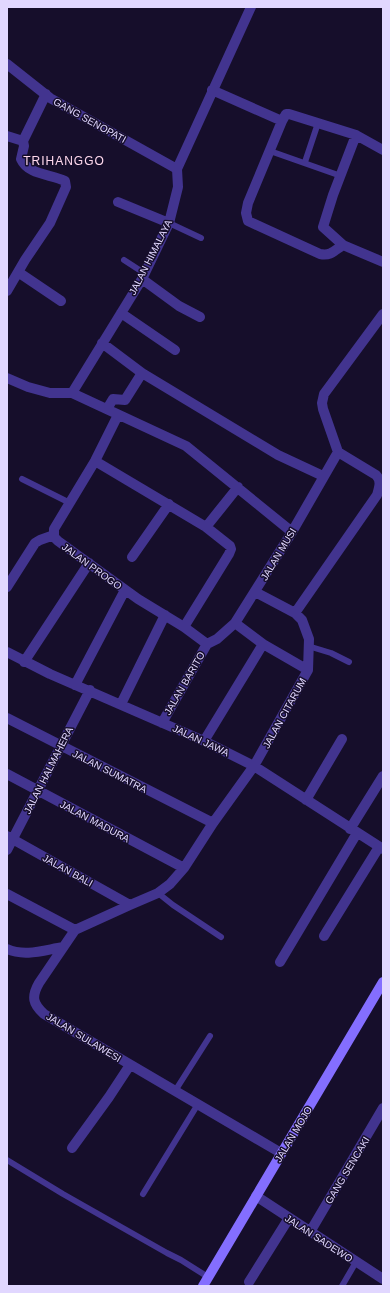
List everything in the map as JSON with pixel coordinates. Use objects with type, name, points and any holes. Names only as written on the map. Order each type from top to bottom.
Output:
[{"type":"street","name":"JALAN HIMALAYA","points":[[72,393],[143,276],[169,223],[178,187],[177,169],[251,7]]},
{"type":"street","name":"GANG SENOPATI","points":[[7,64],[46,94],[177,169]]},
{"type":"street","points":[[212,90],[282,122]]},
{"type":"street","points":[[7,291],[50,223],[67,184],[65,181],[43,175],[23,163],[21,159],[24,146],[23,141],[46,94]]},
{"type":"street","points":[[343,245],[327,255],[320,254],[248,221],[246,213],[248,204],[282,122],[285,115],[288,114],[356,135],[383,150]]},
{"type":"street","points":[[356,135],[323,227],[343,245],[383,262]]},
{"type":"street","points":[[7,136],[23,141]]},
{"type":"street","points":[[118,202],[169,223]]},
{"type":"street","points":[[18,272],[62,301]]},
{"type":"street","points":[[143,276],[179,306],[200,317]]},
{"type":"street","points":[[121,313],[175,350]]},
{"type":"street","points":[[295,613],[379,489],[380,481],[376,475],[338,452],[324,415],[322,398],[383,314]]},
{"type":"street","points":[[102,342],[142,373],[278,454],[323,476]]},
{"type":"street","points":[[108,409],[113,399],[125,400],[142,373]]},
{"type":"street","points":[[7,378],[28,387],[50,393],[72,393],[186,446],[292,532]]},
{"type":"street","name":"JALAN PROGO","points":[[118,415],[94,461],[54,529],[54,535],[58,541],[125,590],[184,627],[207,644]]},
{"type":"street","name":"JALAN MUSI","points":[[207,644],[217,639],[234,623],[292,532],[338,452]]},
{"type":"street","points":[[94,461],[169,504],[229,543],[230,552],[184,627]]},
{"type":"street","points":[[206,527],[238,487]]},
{"type":"street","points":[[132,558],[169,504]]},
{"type":"street","points":[[7,587],[35,543],[54,535]]},
{"type":"street","points":[[24,662],[89,563]]},
{"type":"street","points":[[75,685],[125,590]]},
{"type":"street","name":"JALAN CITARUM","points":[[254,766],[308,670],[309,639],[302,620],[295,613],[255,592]]},
{"type":"street","points":[[121,704],[165,615]]},
{"type":"street","points":[[234,623],[263,644],[308,670]]},
{"type":"street","name":"JALAN BARITO","points":[[162,723],[207,644]]},
{"type":"street","points":[[204,741],[263,644]]},
{"type":"street","name":"JALAN JAWA","points":[[7,652],[24,662],[204,741],[254,766],[381,848]]},
{"type":"street","name":"JALAN HALMAHERA","points":[[7,850],[10,838],[38,790],[90,690]]},
{"type":"street","name":"JALAN SUMATRA","points":[[8,720],[213,823]]},
{"type":"street","points":[[306,800],[342,739]]},
{"type":"street","points":[[7,894],[75,930],[158,893],[170,884],[184,868],[213,823],[254,766]]},
{"type":"street","name":"JALAN MADURA","points":[[7,774],[184,868]]},
{"type":"street","points":[[280,962],[383,776]]},
{"type":"street","name":"JALAN BALI","points":[[10,838],[130,905]]},
{"type":"street","points":[[324,936],[381,848]]},
{"type":"street","name":"JALAN SULAWESI","points":[[75,930],[35,990],[34,997],[38,1009],[130,1065],[281,1153]]},
{"type":"street","points":[[7,949],[16,953],[25,953],[63,947]]},
{"type":"street","name":"JALAN MOJO","points":[[205,1282],[383,982]]},
{"type":"street","points":[[72,1148],[130,1065]]},
{"type":"street","name":"GANG SENCAKI","points":[[310,1232],[383,1108]]},
{"type":"street","name":"JALAN SADEWO","points":[[256,1196],[383,1279]]},
{"type":"street","points":[[248,1282],[289,1218]]},
{"type":"lane","points":[[305,162],[318,123]]},
{"type":"lane","points":[[270,151],[305,162],[341,176]]},
{"type":"lane","points":[[169,223],[201,238]]},
{"type":"lane","points":[[124,260],[143,276]]},
{"type":"lane","points":[[22,479],[70,503]]},
{"type":"lane","points":[[308,646],[331,653],[349,662]]},
{"type":"lane","points":[[158,893],[173,905],[221,937]]},
{"type":"lane","points":[[175,1091],[210,1036]]},
{"type":"lane","points":[[143,1194],[198,1104]]},
{"type":"lane","points":[[7,1160],[63,1194],[180,1260],[205,1282]]},
{"type":"lane","points":[[342,1286],[356,1262]]},
{"type":"district","name":"TRIHANGGO","points":[[64,161]]}]
